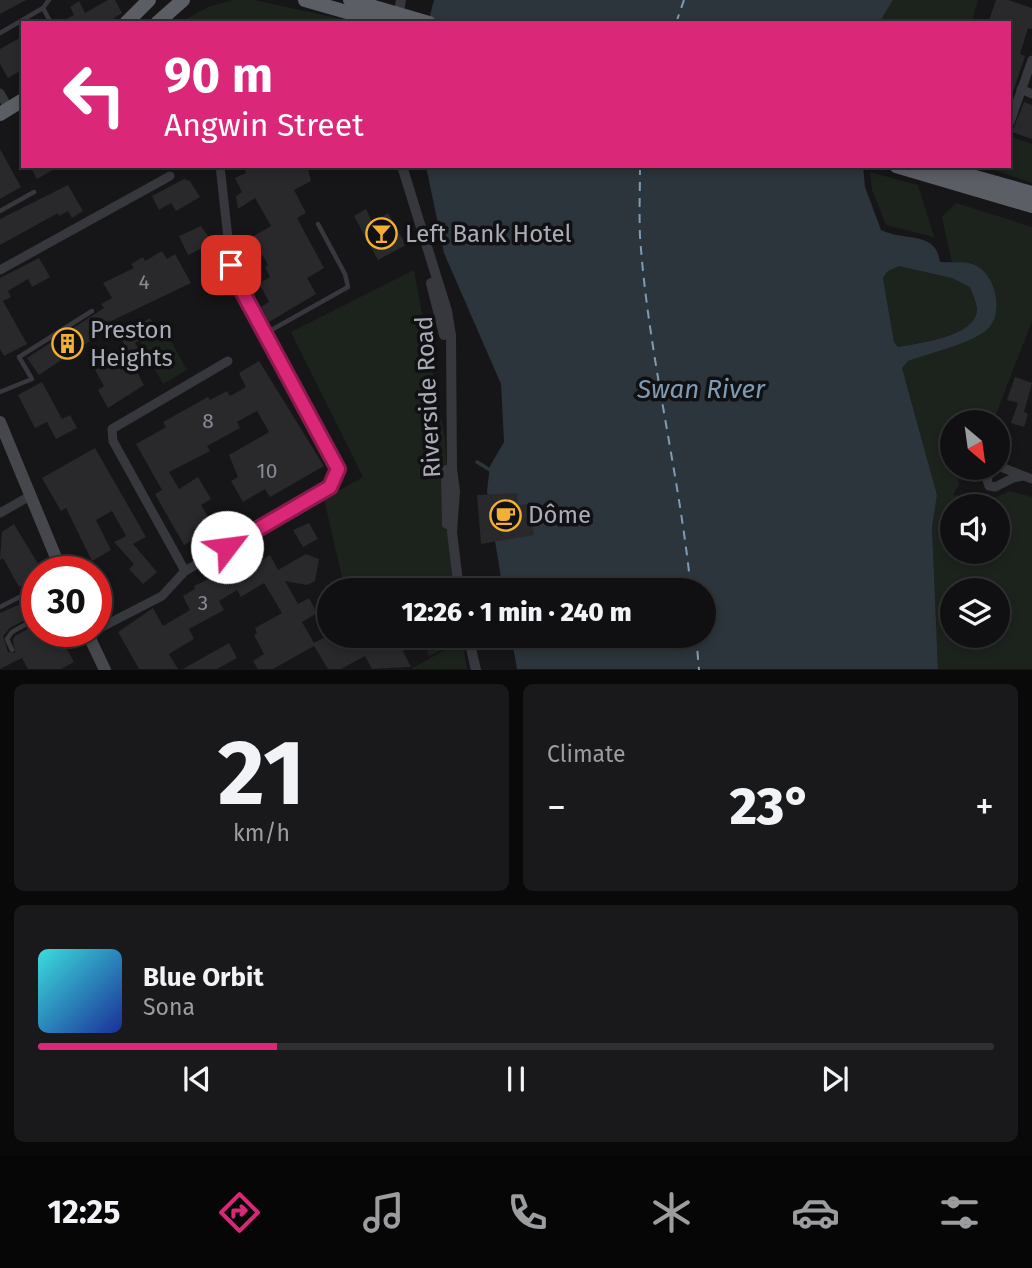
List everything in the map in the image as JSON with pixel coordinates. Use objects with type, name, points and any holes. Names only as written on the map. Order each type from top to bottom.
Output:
[{"type":"highway","points":[[159,21],[179,4],[196,0]]},
{"type":"highway","points":[[350,0],[422,21]]},
{"type":"highway","points":[[128,21],[146,1]]},
{"type":"highway","points":[[308,1],[378,21]]},
{"type":"highway","points":[[4,112],[21,101]]},
{"type":"highway","points":[[906,168],[1032,193]]},
{"type":"highway","points":[[940,168],[1032,206]]},
{"type":"main road","points":[[0,422],[55,556]]},
{"type":"main road","points":[[97,647],[105,670]]},
{"type":"street","points":[[391,21],[394,0]]},
{"type":"street","points":[[397,21],[401,0]]},
{"type":"street","points":[[1011,119],[1032,60]]},
{"type":"street","points":[[1021,89],[1032,94]]},
{"type":"street","points":[[0,93],[4,112]]},
{"type":"street","points":[[112,621],[162,596],[185,571],[330,487],[338,469],[231,265],[220,168]]},
{"type":"street","name":"Riverside Road","points":[[397,168],[444,336],[446,497],[453,578]]},
{"type":"street","name":"Riverside Road","points":[[403,168],[447,311],[451,335],[452,469],[455,491],[452,532],[458,578]]},
{"type":"street","points":[[0,270],[170,177]]},
{"type":"street","points":[[185,571],[111,433],[119,422],[228,361]]},
{"type":"street","points":[[1010,472],[1027,478]]},
{"type":"street","points":[[987,480],[995,488],[1009,480]]},
{"type":"street","points":[[0,513],[30,496]]},
{"type":"street","points":[[467,648],[471,670]]},
{"type":"street","points":[[469,648],[477,670]]},
{"type":"lane","points":[[0,33],[43,8],[49,0]]},
{"type":"lane","points":[[43,8],[50,21]]},
{"type":"lane","points":[[0,211],[34,192]]},
{"type":"lane","points":[[265,334],[348,287],[345,274],[318,224]]},
{"type":"lane","points":[[0,392],[32,379],[19,357],[92,311]]},
{"type":"lane","points":[[0,607],[21,596]]},
{"type":"lane","points":[[12,650],[7,639],[21,627]]},
{"type":"shaded area","points":[[233,0],[254,0],[351,21],[183,21],[208,7]]},
{"type":"shaded area","points":[[893,0],[978,0],[972,21],[880,21]]},
{"type":"shaded area","points":[[1011,136],[1032,144],[1032,183],[988,168],[1011,168]]},
{"type":"shaded area","points":[[870,172],[918,185],[934,237],[886,225],[872,190]]},
{"type":"shaded area","points":[[956,203],[1032,227],[1032,321],[998,410],[940,410],[940,480],[959,480],[959,485],[954,494],[940,494],[940,564],[1010,564],[1010,494],[1003,494],[1010,491],[1032,497],[1032,669],[938,669],[932,527],[937,495],[902,368],[908,361],[986,331],[974,264],[952,263],[942,217]]},
{"type":"shaded area","points":[[900,265],[952,278],[970,287],[977,308],[975,318],[968,326],[945,337],[898,347],[894,342],[883,278],[888,271]]},
{"type":"shaded area","points":[[414,270],[445,440],[454,578],[342,577],[324,499],[363,477],[291,332]]},
{"type":"shaded area","points":[[160,328],[165,330],[187,370],[163,384],[139,340]]},
{"type":"shaded area","points":[[426,648],[448,648],[428,656]]},
{"type":"shaded area","points":[[448,648],[463,648],[467,669],[411,669]]},
{"type":"water","points":[[434,0],[893,0],[880,21],[429,21]]},
{"type":"water","name":"Swan River","points":[[426,168],[863,168],[865,187],[881,230],[926,241],[937,252],[940,262],[972,264],[988,276],[993,285],[996,296],[995,317],[984,332],[957,345],[908,361],[902,368],[937,495],[932,527],[938,669],[517,669],[513,648],[716,648],[716,578],[501,578],[487,491],[490,466],[504,442],[501,384],[444,253]],"holes":[[[899,266],[952,278],[970,287],[977,308],[975,318],[958,332],[932,341],[898,347],[894,342],[883,278],[888,271]]]},
{"type":"building","points":[[0,0],[26,0],[0,14]]},
{"type":"building","points":[[108,0],[115,0],[122,13],[110,21],[63,21],[74,15],[70,7],[79,1],[85,13]]},
{"type":"building","points":[[996,0],[1008,0],[1032,8],[1032,29],[1028,28],[1020,54],[1025,56],[1012,95],[1011,21],[989,21]]},
{"type":"building","points":[[21,37],[21,70],[8,78],[0,64],[0,49]]},
{"type":"building","points":[[1024,102],[1032,105],[1032,139],[1012,132]]},
{"type":"building","points":[[0,149],[21,187],[0,199]]},
{"type":"building","points":[[31,168],[56,168],[37,179]]},
{"type":"building","points":[[244,168],[308,168],[311,181],[294,190],[306,213],[297,218],[324,268],[307,278],[316,294],[269,322],[261,307],[269,302],[259,283],[270,277],[265,267],[268,265],[252,237],[271,226],[255,198],[238,209],[236,196],[242,192],[235,178],[246,173]]},
{"type":"building","points":[[184,179],[190,181],[200,197],[176,211],[171,203],[159,210],[152,196]]},
{"type":"building","points":[[68,185],[83,211],[72,218],[68,211],[59,216],[58,213],[0,245],[0,219]]},
{"type":"building","name":"Left Bank Hotel","points":[[366,209],[372,222],[388,213],[406,245],[378,260],[354,216]]},
{"type":"building","points":[[201,226],[213,243],[188,255],[179,236]]},
{"type":"building","points":[[162,251],[167,259],[175,254],[191,283],[103,325],[106,330],[39,375],[27,358],[104,308],[101,304],[112,298],[103,283],[134,268],[131,264],[143,257],[145,261]]},
{"type":"building","points":[[39,258],[50,277],[32,287],[28,279],[8,291],[11,297],[3,301],[27,344],[4,356],[0,349],[0,278]]},
{"type":"building","points":[[150,318],[157,330],[135,343],[145,359],[138,363],[141,369],[137,372],[144,385],[108,408],[98,390],[104,386],[94,368],[125,345],[119,336]]},
{"type":"building","points":[[259,361],[324,466],[270,497],[265,489],[243,502],[231,481],[238,477],[229,455],[269,432],[257,411],[237,422],[240,428],[207,446],[210,451],[169,472],[179,489],[198,477],[211,499],[201,505],[215,528],[184,545],[155,494],[162,490],[136,444],[166,427],[163,422],[208,397],[210,400],[227,391],[230,396],[246,387],[239,373]]},
{"type":"building","points":[[1015,377],[1032,383],[1024,412],[1028,414],[1024,427],[1011,423],[1018,403],[1007,400]]},
{"type":"building","points":[[42,382],[62,419],[70,415],[77,428],[56,439],[47,422],[35,428],[18,395]]},
{"type":"building","points":[[95,448],[146,537],[133,544],[157,572],[143,584],[129,569],[134,564],[114,542],[126,536],[112,511],[96,520],[111,550],[101,556],[90,556],[66,508],[61,511],[42,478]]},
{"type":"building","name":"Dôme","points":[[517,493],[518,505],[530,504],[534,535],[481,544],[477,495]]},
{"type":"building","points":[[309,523],[318,539],[303,547],[293,530]]},
{"type":"building","points":[[14,524],[33,556],[21,556],[19,587],[3,558],[0,560],[2,532]]},
{"type":"building","points":[[240,554],[248,568],[270,555],[278,570],[306,554],[319,559],[315,581],[307,585],[285,581],[298,604],[309,598],[317,613],[302,622],[314,643],[317,641],[317,648],[408,648],[403,651],[411,667],[372,669],[365,656],[341,669],[328,669],[314,646],[273,669],[258,669],[253,661],[264,654],[254,635],[257,633],[255,628],[282,613],[264,583],[241,597],[237,590],[219,601],[224,610],[189,629],[194,639],[169,654],[178,669],[139,669],[118,632],[153,608],[163,626],[190,610],[183,596],[195,589],[194,586],[225,571],[222,565]]},
{"type":"building","points":[[21,604],[21,622],[3,636],[8,652],[15,653],[13,640],[21,633],[21,647],[66,647],[74,662],[61,669],[28,669],[22,658],[0,669],[0,613]]},
{"type":"building","points":[[229,643],[237,658],[217,669],[183,669]]},
{"type":"waterway","points":[[477,462],[490,470]]},
{"type":"ferry route","points":[[677,21],[684,0]]},
{"type":"ferry route","points":[[640,168],[640,236],[644,280],[690,578]]},
{"type":"ferry route","points":[[697,648],[699,670]]},
{"type":"place","name":"Left Bank Hotel","points":[[382,234]]},
{"type":"place","name":"Preston Heights","points":[[67,344]]},
{"type":"place","name":"Dôme","points":[[505,515]]},
{"type":"route","points":[[227,547],[330,487],[338,469],[236,280],[231,265]]}]
